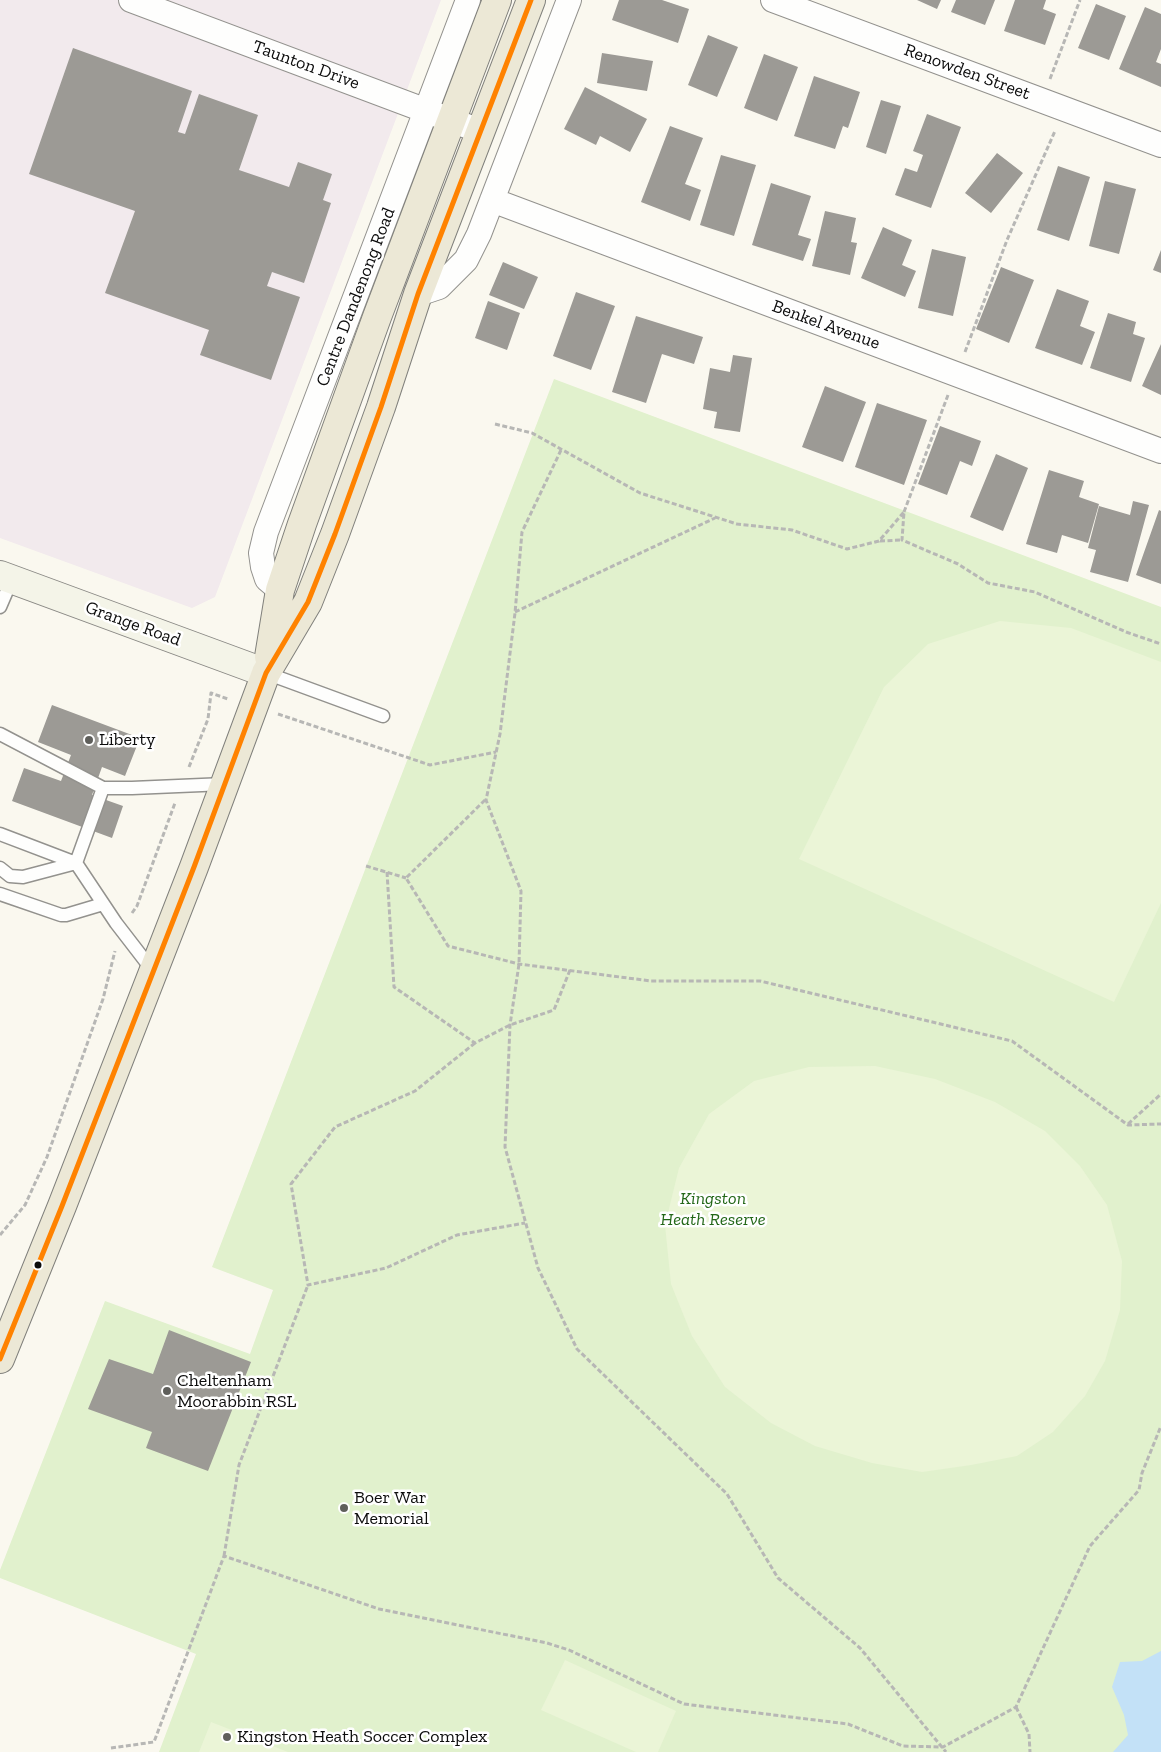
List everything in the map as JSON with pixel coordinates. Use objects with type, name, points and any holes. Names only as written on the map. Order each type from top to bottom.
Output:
[{"type":"main road","name":"Centre Dandenong Road","points":[[0,1359],[62,1206],[254,707],[266,673],[280,590],[377,317],[497,0]]},
{"type":"main road","name":"Centre Dandenong Road","points":[[266,673],[308,602],[354,485],[418,294],[530,0]]},
{"type":"main road","name":"Grange Road","points":[[6,577],[266,673]]},
{"type":"street","name":"Taunton Drive","points":[[131,0],[480,131]]},
{"type":"street","name":"Centre Dandenong Road","points":[[280,590],[267,579],[263,567],[261,553],[266,532],[468,0]]},
{"type":"street","points":[[418,294],[439,287],[466,260],[479,234],[568,0]]},
{"type":"street","name":"Renowden Street","points":[[773,0],[1161,145]]},
{"type":"street","name":"Benkel Avenue","points":[[492,200],[1161,451]]},
{"type":"lane","points":[[0,607],[6,577]]},
{"type":"lane","points":[[266,673],[383,716]]},
{"type":"lane","points":[[0,734],[102,788],[225,784]]},
{"type":"lane","points":[[76,863],[102,788]]},
{"type":"lane","points":[[0,834],[76,863],[103,904],[153,971]]},
{"type":"lane","points":[[0,868],[10,876],[23,877],[76,863]]},
{"type":"lane","points":[[0,894],[61,915],[103,904]]},
{"type":"path","points":[[1042,100],[1080,0]]},
{"type":"path","points":[[902,540],[904,512],[1007,240],[1064,109]]},
{"type":"path","points":[[495,424],[532,434],[640,493],[737,524],[792,530],[846,549],[880,541],[902,540],[958,564],[988,583],[1034,592],[1126,632],[1161,644]]},
{"type":"path","points":[[561,450],[522,532],[500,734],[486,800],[521,892],[519,964],[510,1025],[505,1147],[538,1268],[578,1349],[728,1494],[778,1578],[860,1648],[946,1752]]},
{"type":"path","points":[[880,541],[904,512]]},
{"type":"path","points":[[514,613],[716,517]]},
{"type":"path","points":[[0,1235],[25,1205],[47,1157],[103,999],[115,948],[137,906],[208,719],[211,693],[430,765],[496,752]]},
{"type":"path","points":[[406,878],[486,800]]},
{"type":"path","points":[[366,866],[406,878],[448,946],[519,964],[651,981],[760,981],[1012,1041],[1128,1125],[1161,1124]]},
{"type":"path","points":[[387,872],[394,987],[475,1043]]},
{"type":"path","points":[[111,1748],[154,1742],[224,1556],[239,1465],[308,1285],[291,1184],[335,1127],[415,1092],[475,1043],[510,1025],[554,1010],[570,970]]},
{"type":"path","points":[[1128,1125],[1161,1094]]},
{"type":"path","points":[[308,1285],[386,1268],[457,1235],[526,1223]]},
{"type":"path","points":[[224,1556],[379,1609],[547,1643],[568,1650],[684,1704],[848,1724],[903,1746],[943,1747],[1016,1707],[1090,1546],[1139,1490],[1142,1474],[1161,1426]]},
{"type":"path","points":[[1016,1707],[1028,1734],[1030,1752]]},
{"type":"shaded area","points":[[0,0],[441,0],[215,597],[192,608],[0,538]]},
{"type":"green space","name":"Kingston Heath Reserve","points":[[554,379],[1161,607],[1161,1752],[159,1752],[196,1654],[0,1578],[0,1570],[105,1301],[250,1354],[273,1290],[212,1267]]},
{"type":"green space","points":[[1000,621],[1071,628],[1161,662],[1161,903],[1114,1002],[799,859],[884,687],[928,644]]},
{"type":"green space","points":[[875,1066],[935,1079],[995,1102],[1045,1131],[1080,1166],[1107,1205],[1122,1261],[1120,1310],[1105,1361],[1085,1396],[1053,1432],[1017,1456],[922,1472],[872,1463],[815,1446],[771,1423],[725,1387],[692,1336],[671,1284],[665,1225],[679,1168],[709,1114],[754,1081],[809,1067]]},
{"type":"green space","points":[[565,1660],[676,1711],[658,1752],[636,1752],[541,1710]]},
{"type":"green space","name":"Kingston Heath Soccer Complex","points":[[211,1722],[288,1752],[199,1752]]},
{"type":"water","points":[[1161,1651],[1161,1752],[1113,1752],[1128,1735],[1124,1715],[1112,1687],[1120,1662],[1142,1661]]},
{"type":"building","points":[[619,0],[662,0],[689,9],[678,43],[612,20]]},
{"type":"building","points":[[917,0],[941,0],[937,9]]},
{"type":"building","points":[[956,0],[995,0],[985,25],[951,12]]},
{"type":"building","points":[[1015,0],[1046,0],[1043,9],[1056,14],[1045,45],[1004,31]]},
{"type":"building","points":[[1096,4],[1126,16],[1109,60],[1078,48]]},
{"type":"building","points":[[1145,7],[1161,14],[1161,49],[1156,62],[1161,64],[1161,87],[1119,69]]},
{"type":"building","points":[[708,35],[738,47],[717,97],[688,85]]},
{"type":"building","points":[[73,48],[192,91],[178,132],[185,134],[199,94],[258,115],[239,170],[289,187],[298,162],[332,174],[323,200],[331,203],[304,283],[272,272],[267,286],[300,297],[271,380],[200,355],[209,330],[105,293],[135,211],[29,174]]},
{"type":"building","points":[[602,53],[653,61],[647,91],[597,83]]},
{"type":"building","points":[[764,54],[798,67],[777,121],[744,108]]},
{"type":"building","points":[[814,76],[860,92],[848,128],[843,126],[835,149],[794,136]]},
{"type":"building","points":[[585,87],[647,119],[630,152],[600,136],[596,145],[564,129]]},
{"type":"building","points":[[881,100],[901,106],[886,154],[866,147]]},
{"type":"building","points":[[927,114],[961,127],[931,208],[895,195],[905,168],[917,172],[923,155],[913,151]]},
{"type":"building","points":[[670,126],[703,138],[685,184],[701,190],[690,221],[641,202]]},
{"type":"building","points":[[997,153],[1023,173],[991,213],[965,193]]},
{"type":"building","points":[[721,155],[756,165],[734,236],[700,225]]},
{"type":"building","points":[[1058,166],[1090,177],[1069,241],[1037,230]]},
{"type":"building","points":[[1105,181],[1136,189],[1119,254],[1089,246]]},
{"type":"building","points":[[771,183],[811,196],[798,235],[811,239],[803,261],[752,245]]},
{"type":"building","points":[[825,211],[856,218],[851,242],[857,243],[850,275],[812,266]]},
{"type":"building","points":[[883,227],[912,240],[902,265],[916,271],[905,297],[861,278]]},
{"type":"building","points":[[932,249],[966,257],[953,316],[918,308]]},
{"type":"building","points":[[1161,250],[1161,273],[1153,270]]},
{"type":"building","points":[[503,262],[538,277],[524,309],[489,295]]},
{"type":"building","points":[[1001,267],[1034,280],[1009,343],[976,329]]},
{"type":"building","points":[[1057,289],[1089,301],[1080,326],[1095,332],[1082,365],[1035,348]]},
{"type":"building","points":[[576,292],[615,306],[591,370],[553,356]]},
{"type":"building","points":[[488,301],[520,313],[507,350],[475,338]]},
{"type":"building","points":[[1108,313],[1136,322],[1133,334],[1145,338],[1131,382],[1090,368]]},
{"type":"building","points":[[636,316],[703,337],[694,364],[662,354],[646,403],[612,392]]},
{"type":"building","points":[[1161,344],[1161,395],[1142,386]]},
{"type":"building","points":[[733,355],[752,358],[740,432],[714,428],[717,412],[703,409],[710,368],[730,372]]},
{"type":"building","points":[[825,386],[866,402],[843,462],[802,447]]},
{"type":"building","points":[[877,403],[927,420],[904,485],[855,467]]},
{"type":"building","points":[[940,426],[981,441],[972,466],[960,461],[947,495],[918,484]]},
{"type":"building","points":[[996,454],[1028,468],[1003,531],[970,517]]},
{"type":"building","points":[[1049,470],[1084,481],[1079,497],[1099,504],[1088,543],[1062,535],[1057,553],[1026,544]]},
{"type":"building","points":[[1133,501],[1149,505],[1128,582],[1090,572],[1096,550],[1088,548],[1099,506],[1130,515]]},
{"type":"building","points":[[1159,510],[1161,511],[1161,584],[1136,575]]},
{"type":"building","points":[[52,705],[140,738],[125,776],[102,767],[92,795],[123,806],[112,838],[12,801],[24,768],[61,781],[71,755],[38,742]]},
{"type":"building","name":"Cheltenham Moorabbin RSL","points":[[169,1330],[251,1362],[208,1471],[146,1448],[152,1432],[88,1409],[109,1359],[153,1374]]},
{"type":"transit line","points":[[0,1359],[62,1206],[194,867],[266,673],[308,602],[335,534],[381,407],[418,294],[531,0]]},
{"type":"place","name":"Liberty","points":[[89,740]]},
{"type":"place","name":"Cheltenham Moorabbin RSL","points":[[167,1391]]},
{"type":"place","name":"Boer War Memorial","points":[[344,1508]]},
{"type":"place","name":"Kingston Heath Soccer Complex","points":[[227,1737]]}]
